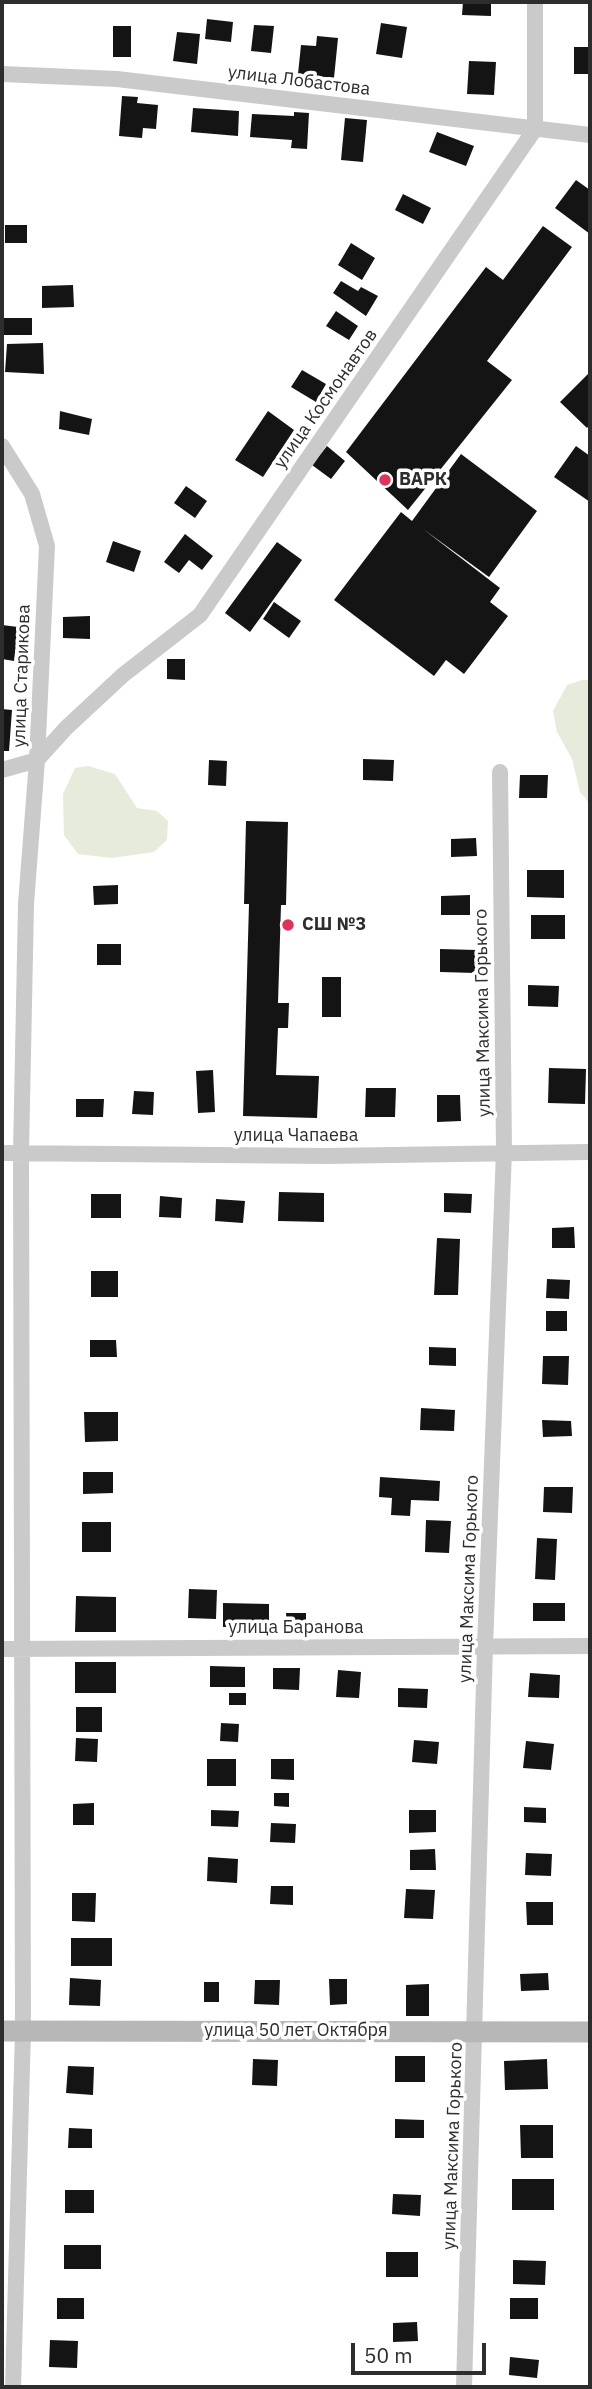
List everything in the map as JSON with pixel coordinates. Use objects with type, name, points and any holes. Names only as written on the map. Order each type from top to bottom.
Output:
[{"type":"main road","name":"улица 50 лет Октября","points":[[12,2031],[590,2032]]},
{"type":"street","points":[[534,2],[536,129]]},
{"type":"street","name":"улица Лобастова","points":[[2,74],[117,79],[590,135]]},
{"type":"street","name":"улица Космонавтов","points":[[37,760],[66,728],[123,674],[200,615],[536,129]]},
{"type":"street","name":"улица Старикова","points":[[2,446],[32,494],[47,547],[37,760],[26,904],[21,1153],[20,1649],[12,2031],[13,2387]]},
{"type":"street","points":[[2,770],[37,760]]},
{"type":"street","name":"улица Максима Горького","points":[[464,2387],[485,1646],[504,1151],[500,772]]},
{"type":"street","name":"улица Чапаева","points":[[2,1153],[326,1156],[504,1151],[590,1152]]},
{"type":"street","name":"улица Баранова","points":[[2,1649],[590,1646]]},
{"type":"green space","points":[[590,680],[590,804],[580,792],[572,759],[557,732],[553,711],[567,685]]},
{"type":"green space","points":[[88,766],[115,774],[137,808],[157,811],[168,821],[167,840],[154,852],[112,858],[78,854],[64,835],[63,794],[75,768]]},
{"type":"building","points":[[463,2],[491,2],[491,16],[462,15]]},
{"type":"building","points":[[207,19],[233,22],[231,42],[205,39]]},
{"type":"building","points":[[381,23],[407,27],[402,58],[376,54]]},
{"type":"building","points":[[254,25],[274,26],[271,53],[251,51]]},
{"type":"building","points":[[113,26],[131,26],[131,57],[113,57]]},
{"type":"building","points":[[177,32],[200,34],[197,64],[173,61]]},
{"type":"building","points":[[317,36],[338,38],[334,78],[298,74],[301,45],[316,46]]},
{"type":"building","points":[[574,47],[590,47],[590,74],[574,74]]},
{"type":"building","points":[[469,61],[496,62],[494,95],[467,94]]},
{"type":"building","points":[[122,96],[138,97],[137,103],[158,105],[156,129],[143,128],[142,138],[119,136]]},
{"type":"building","points":[[193,108],[239,111],[238,136],[191,132]]},
{"type":"building","points":[[294,112],[309,113],[307,149],[291,148],[292,140],[250,137],[252,114],[294,116]]},
{"type":"building","points":[[345,118],[367,120],[363,162],[341,160]]},
{"type":"building","points":[[437,132],[474,146],[466,166],[429,152]]},
{"type":"building","points":[[576,180],[590,190],[590,234],[555,208]]},
{"type":"building","points":[[403,194],[431,208],[423,224],[395,210]]},
{"type":"building","points":[[5,225],[27,225],[27,243],[5,243]]},
{"type":"building","points":[[543,226],[572,247],[487,361],[512,380],[408,510],[346,452],[486,267],[503,280]]},
{"type":"building","points":[[351,243],[375,258],[362,280],[338,265]]},
{"type":"building","points":[[341,281],[358,291],[361,287],[378,296],[366,316],[333,293]]},
{"type":"building","points":[[73,285],[74,307],[42,308],[42,286]]},
{"type":"building","points":[[336,311],[358,326],[349,340],[326,326]]},
{"type":"building","points":[[3,318],[32,318],[32,335],[4,335]]},
{"type":"building","points":[[43,343],[44,374],[5,372],[7,344]]},
{"type":"building","points":[[302,370],[326,384],[316,402],[291,387]]},
{"type":"building","points":[[590,372],[590,424],[587,428],[560,402]]},
{"type":"building","points":[[60,411],[92,419],[89,435],[59,429]]},
{"type":"building","points":[[268,411],[294,430],[263,477],[235,460]]},
{"type":"building","points":[[327,446],[345,461],[331,479],[312,465]]},
{"type":"building","points":[[576,446],[590,456],[590,502],[554,477]]},
{"type":"building","points":[[461,454],[537,511],[489,577],[423,529],[500,588],[490,602],[508,616],[464,674],[446,660],[434,676],[334,600],[401,512],[412,521]]},
{"type":"building","points":[[186,486],[207,501],[195,518],[174,503]]},
{"type":"building","points":[[185,534],[213,556],[202,570],[189,560],[179,573],[164,562]]},
{"type":"building","points":[[113,541],[141,551],[134,572],[106,562]]},
{"type":"building","points":[[277,542],[302,560],[250,632],[225,613]]},
{"type":"building","points":[[274,602],[301,621],[289,638],[263,619]]},
{"type":"building","points":[[90,616],[90,639],[63,638],[63,617]]},
{"type":"building","points":[[2,625],[18,627],[14,661],[2,659]]},
{"type":"building","points":[[167,659],[185,659],[185,680],[167,679]]},
{"type":"building","points":[[2,709],[12,710],[9,751],[2,751]]},
{"type":"building","points":[[363,759],[394,760],[393,781],[363,780]]},
{"type":"building","points":[[209,760],[227,761],[226,786],[208,785]]},
{"type":"building","points":[[520,775],[548,775],[547,798],[519,798]]},
{"type":"building","points":[[246,821],[288,822],[286,905],[281,905],[278,1003],[289,1003],[288,1028],[278,1028],[276,1075],[319,1076],[317,1118],[243,1116],[249,904],[244,904]]},
{"type":"building","points":[[476,838],[477,856],[451,857],[451,839]]},
{"type":"building","points":[[527,870],[564,870],[564,898],[527,897]]},
{"type":"building","points":[[118,885],[118,904],[94,905],[93,886]]},
{"type":"building","points":[[470,895],[470,915],[441,915],[441,896]]},
{"type":"building","points":[[531,915],[565,915],[565,939],[531,939]]},
{"type":"building","points":[[97,944],[121,944],[121,965],[97,965]]},
{"type":"building","points":[[440,949],[477,950],[476,973],[440,972]]},
{"type":"building","points":[[322,977],[341,977],[341,1017],[322,1017]]},
{"type":"building","points":[[528,985],[559,986],[558,1007],[528,1006]]},
{"type":"building","points":[[549,1068],[586,1069],[585,1104],[548,1103]]},
{"type":"building","points":[[213,1070],[215,1112],[198,1113],[196,1071]]},
{"type":"building","points":[[366,1088],[396,1088],[395,1117],[365,1117]]},
{"type":"building","points":[[134,1091],[154,1092],[153,1115],[132,1114]]},
{"type":"building","points":[[437,1095],[460,1095],[461,1121],[437,1122]]},
{"type":"building","points":[[76,1099],[104,1099],[103,1117],[76,1117]]},
{"type":"building","points":[[279,1192],[324,1193],[324,1222],[278,1221]]},
{"type":"building","points":[[444,1193],[472,1194],[471,1213],[444,1212]]},
{"type":"building","points":[[91,1194],[121,1194],[121,1218],[91,1218]]},
{"type":"building","points":[[160,1196],[182,1198],[181,1218],[159,1217]]},
{"type":"building","points":[[216,1199],[245,1201],[243,1223],[215,1221]]},
{"type":"building","points":[[574,1227],[575,1248],[552,1248],[552,1228]]},
{"type":"building","points":[[437,1238],[460,1239],[458,1295],[434,1295]]},
{"type":"building","points":[[91,1271],[118,1271],[118,1297],[91,1297]]},
{"type":"building","points":[[547,1279],[570,1280],[569,1299],[546,1298]]},
{"type":"building","points":[[546,1311],[567,1311],[567,1331],[546,1331]]},
{"type":"building","points":[[90,1340],[116,1340],[117,1357],[90,1357]]},
{"type":"building","points":[[429,1347],[456,1348],[456,1366],[429,1365]]},
{"type":"building","points":[[543,1356],[569,1356],[568,1385],[542,1384]]},
{"type":"building","points":[[421,1408],[455,1410],[454,1431],[420,1430]]},
{"type":"building","points":[[84,1412],[118,1412],[118,1441],[85,1442]]},
{"type":"building","points":[[542,1420],[571,1421],[572,1436],[543,1437]]},
{"type":"building","points":[[83,1472],[113,1472],[113,1493],[83,1494]]},
{"type":"building","points":[[380,1477],[440,1481],[439,1501],[411,1500],[410,1516],[391,1515],[392,1498],[379,1497]]},
{"type":"building","points":[[544,1487],[573,1487],[572,1513],[543,1512]]},
{"type":"building","points":[[426,1520],[451,1521],[449,1553],[425,1552]]},
{"type":"building","points":[[82,1522],[111,1522],[111,1552],[82,1552]]},
{"type":"building","points":[[537,1538],[557,1539],[555,1580],[535,1579]]},
{"type":"building","points":[[189,1589],[217,1590],[216,1619],[188,1618]]},
{"type":"building","points":[[76,1596],[116,1597],[116,1632],[75,1632]]},
{"type":"building","points":[[223,1603],[269,1604],[269,1627],[223,1627]]},
{"type":"building","points":[[533,1603],[565,1603],[565,1621],[533,1621]]},
{"type":"building","points":[[286,1613],[306,1613],[306,1629],[287,1629]]},
{"type":"building","points":[[75,1662],[116,1662],[116,1693],[75,1693]]},
{"type":"building","points":[[210,1666],[245,1667],[245,1687],[210,1687]]},
{"type":"building","points":[[273,1668],[300,1668],[299,1690],[273,1689]]},
{"type":"building","points":[[338,1670],[361,1672],[359,1698],[336,1697]]},
{"type":"building","points":[[530,1673],[560,1675],[559,1698],[528,1697]]},
{"type":"building","points":[[398,1688],[428,1689],[427,1708],[398,1707]]},
{"type":"building","points":[[229,1693],[246,1693],[246,1705],[229,1705]]},
{"type":"building","points":[[76,1707],[102,1707],[102,1732],[76,1732]]},
{"type":"building","points":[[221,1723],[239,1724],[238,1742],[220,1741]]},
{"type":"building","points":[[76,1738],[98,1739],[97,1762],[75,1761]]},
{"type":"building","points":[[414,1740],[439,1742],[437,1764],[412,1762]]},
{"type":"building","points":[[526,1741],[554,1744],[551,1770],[523,1768]]},
{"type":"building","points":[[207,1759],[236,1759],[236,1786],[207,1786]]},
{"type":"building","points":[[271,1759],[294,1759],[294,1780],[271,1779]]},
{"type":"building","points":[[274,1793],[289,1793],[289,1807],[274,1806]]},
{"type":"building","points":[[94,1803],[94,1825],[73,1825],[73,1804]]},
{"type":"building","points":[[524,1807],[546,1808],[546,1823],[524,1822]]},
{"type":"building","points":[[211,1810],[239,1811],[238,1827],[211,1826]]},
{"type":"building","points":[[409,1810],[436,1810],[436,1832],[409,1833]]},
{"type":"building","points":[[271,1823],[296,1824],[295,1843],[270,1842]]},
{"type":"building","points":[[435,1849],[436,1870],[410,1870],[410,1850]]},
{"type":"building","points":[[526,1853],[552,1854],[551,1876],[525,1875]]},
{"type":"building","points":[[208,1857],[238,1859],[237,1883],[207,1881]]},
{"type":"building","points":[[271,1886],[293,1886],[293,1905],[270,1904]]},
{"type":"building","points":[[406,1889],[435,1890],[433,1919],[404,1918]]},
{"type":"building","points":[[72,1893],[96,1893],[95,1922],[72,1921]]},
{"type":"building","points":[[526,1902],[553,1902],[553,1925],[527,1925]]},
{"type":"building","points":[[71,1938],[112,1938],[112,1966],[71,1966]]},
{"type":"building","points":[[548,1973],[549,1990],[521,1991],[520,1974]]},
{"type":"building","points":[[70,1978],[101,1980],[100,2006],[69,2005]]},
{"type":"building","points":[[329,1979],[347,1979],[347,2004],[330,2005]]},
{"type":"building","points":[[255,1980],[280,1980],[279,2005],[254,2004]]},
{"type":"building","points":[[204,1982],[219,1982],[219,2002],[204,2002]]},
{"type":"building","points":[[429,1984],[429,2016],[406,2016],[406,1985]]},
{"type":"building","points":[[395,2056],[425,2056],[425,2082],[395,2082]]},
{"type":"building","points":[[253,2059],[278,2060],[277,2086],[252,2085]]},
{"type":"building","points":[[547,2059],[548,2089],[505,2090],[504,2061]]},
{"type":"building","points":[[68,2066],[94,2067],[93,2095],[66,2093]]},
{"type":"building","points":[[395,2119],[424,2120],[424,2138],[395,2138]]},
{"type":"building","points":[[520,2125],[553,2125],[553,2158],[521,2158]]},
{"type":"building","points":[[69,2128],[92,2129],[92,2148],[68,2148]]},
{"type":"building","points":[[512,2179],[554,2179],[554,2210],[512,2210]]},
{"type":"building","points":[[65,2190],[94,2190],[94,2213],[65,2213]]},
{"type":"building","points":[[393,2194],[421,2195],[420,2216],[392,2214]]},
{"type":"building","points":[[64,2245],[101,2245],[101,2269],[64,2269]]},
{"type":"building","points":[[386,2252],[418,2252],[418,2277],[386,2277]]},
{"type":"building","points":[[513,2260],[546,2261],[545,2285],[513,2284]]},
{"type":"building","points":[[57,2298],[84,2298],[84,2319],[57,2319]]},
{"type":"building","points":[[510,2298],[538,2298],[538,2319],[510,2319]]},
{"type":"building","points":[[417,2322],[418,2341],[393,2342],[393,2323]]},
{"type":"building","points":[[50,2340],[78,2341],[77,2368],[49,2367]]},
{"type":"building","points":[[510,2357],[539,2360],[537,2378],[509,2375]]},
{"type":"place","name":"ВАРК","points":[[385,480]]},
{"type":"place","name":"СШ №3","points":[[288,925]]}]
